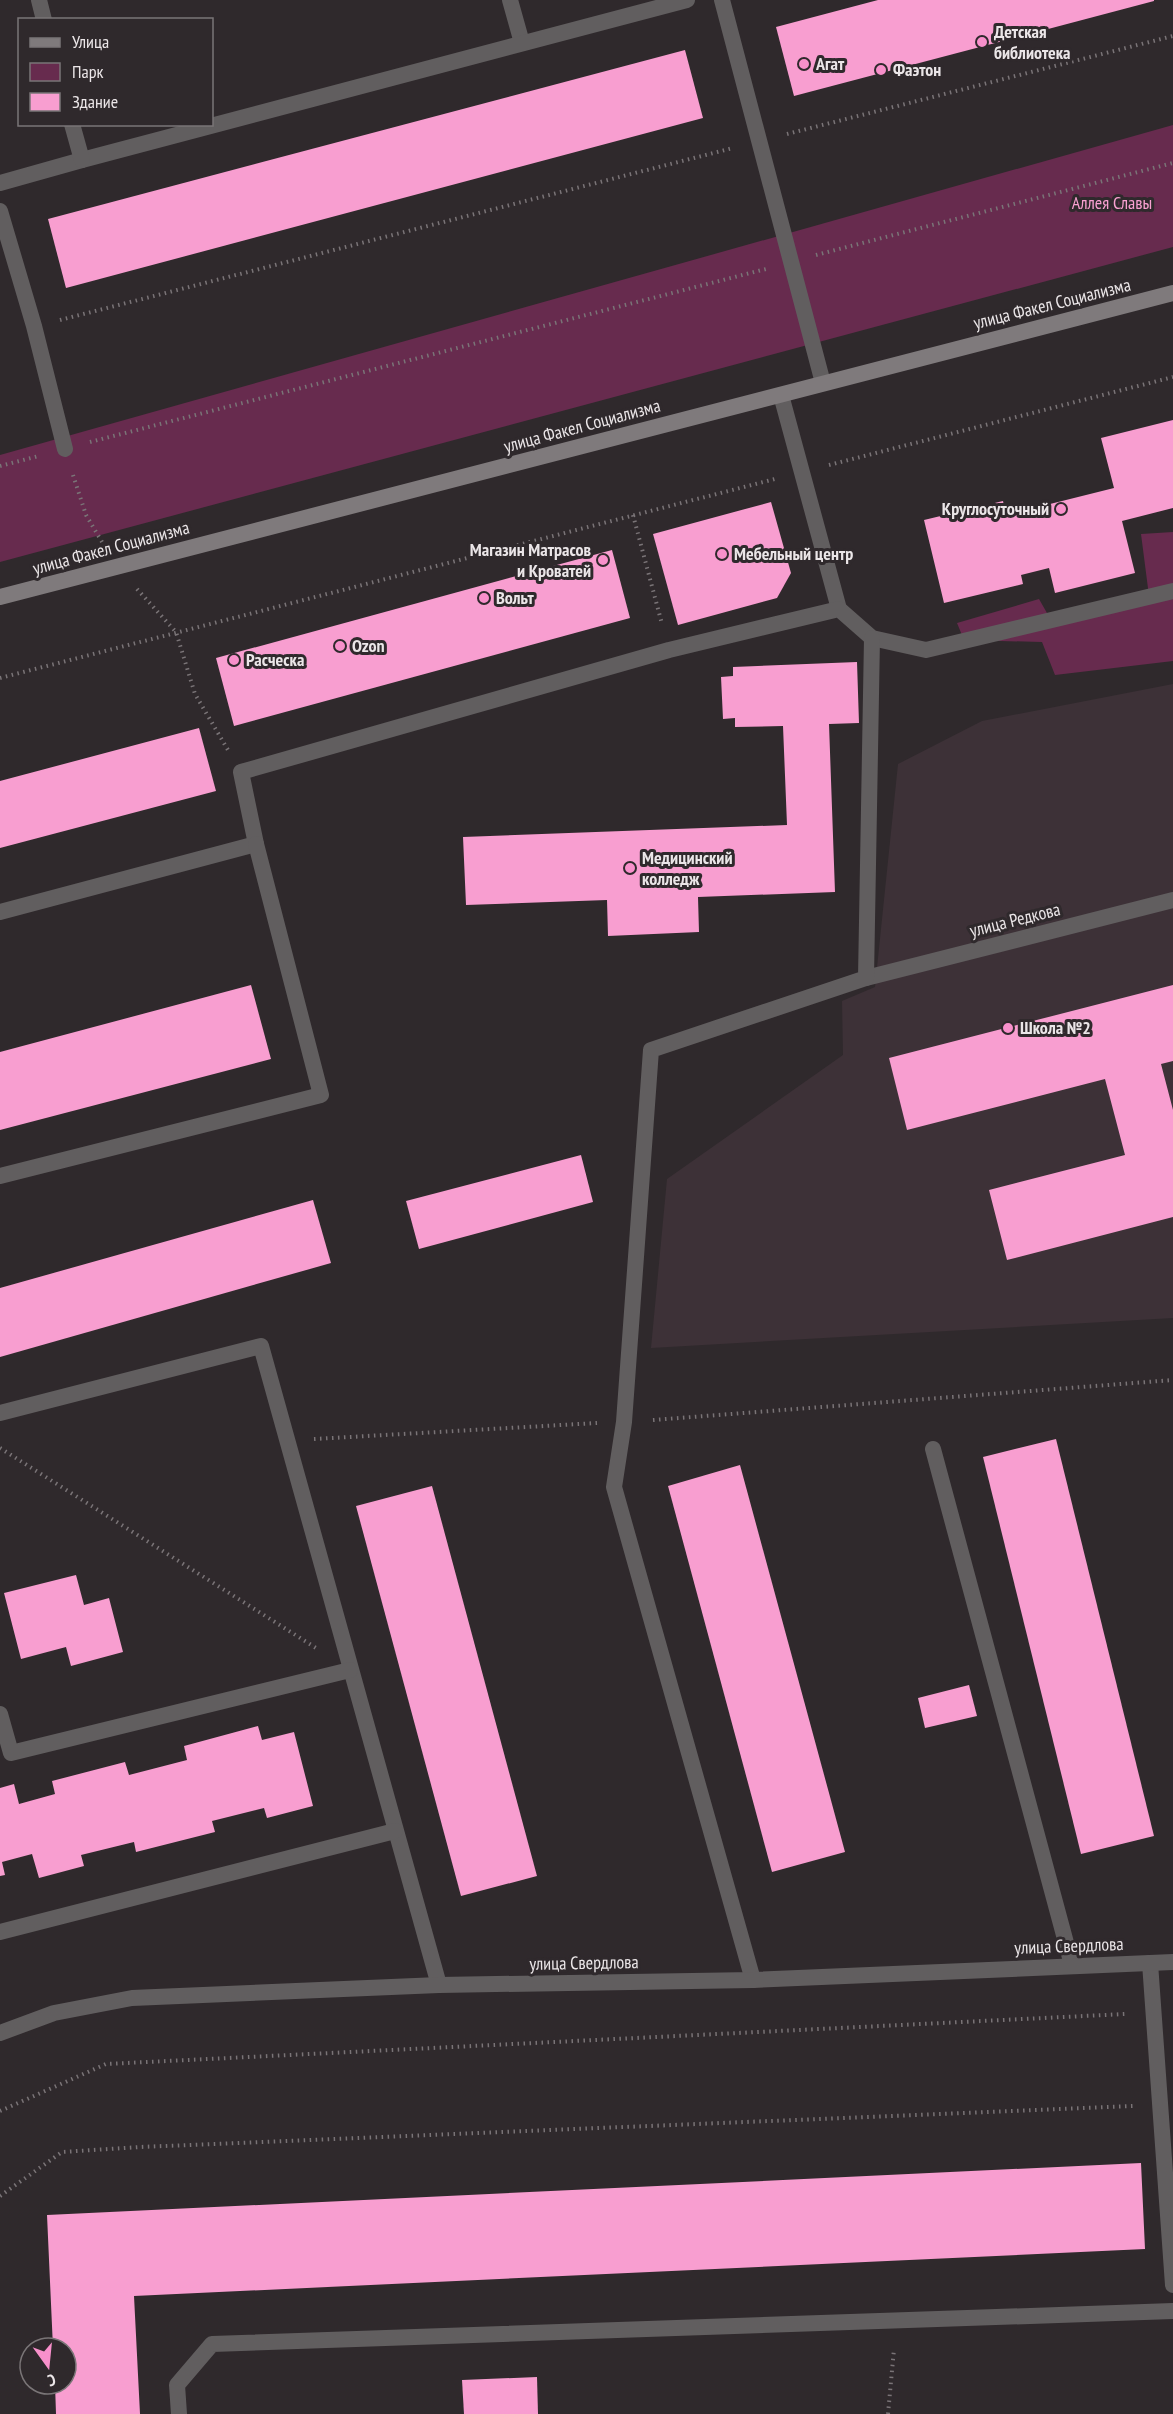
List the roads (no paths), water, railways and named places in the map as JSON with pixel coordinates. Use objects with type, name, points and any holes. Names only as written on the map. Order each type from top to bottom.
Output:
[{"type":"main road","name":"улица Факел Социализма","points":[[0,597],[1173,293]]},
{"type":"street","points":[[510,0],[522,43]]},
{"type":"street","points":[[213,124],[687,0]]},
{"type":"street","points":[[722,0],[823,383]]},
{"type":"street","points":[[42,1],[44,18]]},
{"type":"street","points":[[73,126],[82,159]]},
{"type":"street","points":[[0,183],[207,126]]},
{"type":"street","points":[[0,211],[34,326],[65,449]]},
{"type":"street","points":[[781,395],[839,609],[872,638],[926,650],[1173,591]]},
{"type":"street","points":[[0,1176],[321,1095],[256,843],[241,771],[669,650],[839,609]]},
{"type":"street","points":[[866,978],[872,638]]},
{"type":"street","points":[[0,912],[256,843]]},
{"type":"street","name":"улица Редкова","points":[[753,1980],[614,1487],[624,1422],[651,1050],[866,978],[1173,900]]},
{"type":"street","points":[[0,1413],[261,1346],[439,1985]]},
{"type":"street","points":[[933,1449],[1072,1965]]},
{"type":"street","points":[[0,1714],[11,1753],[350,1670]]},
{"type":"street","points":[[0,1932],[395,1831]]},
{"type":"street","name":"улица Свердлова","points":[[0,2033],[54,2013],[132,1998],[439,1985],[753,1980],[1173,1962]]},
{"type":"street","points":[[1150,1963],[1173,2285]]},
{"type":"street","points":[[179,2414],[177,2385],[212,2344],[1173,2311]]},
{"type":"place","name":"Детская библиотека","points":[[982,42]]},
{"type":"place","name":"Агат","points":[[804,64]]},
{"type":"place","name":"Фаэтон","points":[[881,70]]},
{"type":"place","name":"Круглосуточный","points":[[1061,509]]},
{"type":"place","name":"Мебельный центр","points":[[722,554]]},
{"type":"place","name":"Магазин Матрасов и Кроватей","points":[[603,560]]},
{"type":"place","name":"Вольт","points":[[484,598]]},
{"type":"place","name":"Ozon","points":[[340,646]]},
{"type":"place","name":"Расческа","points":[[234,660]]},
{"type":"place","name":"Медицинский колледж","points":[[630,868]]},
{"type":"place","name":"Школа №2","points":[[1008,1028]]},
{"type":"park label","name":"Аллея Славы","points":[[1112,203]]}]
